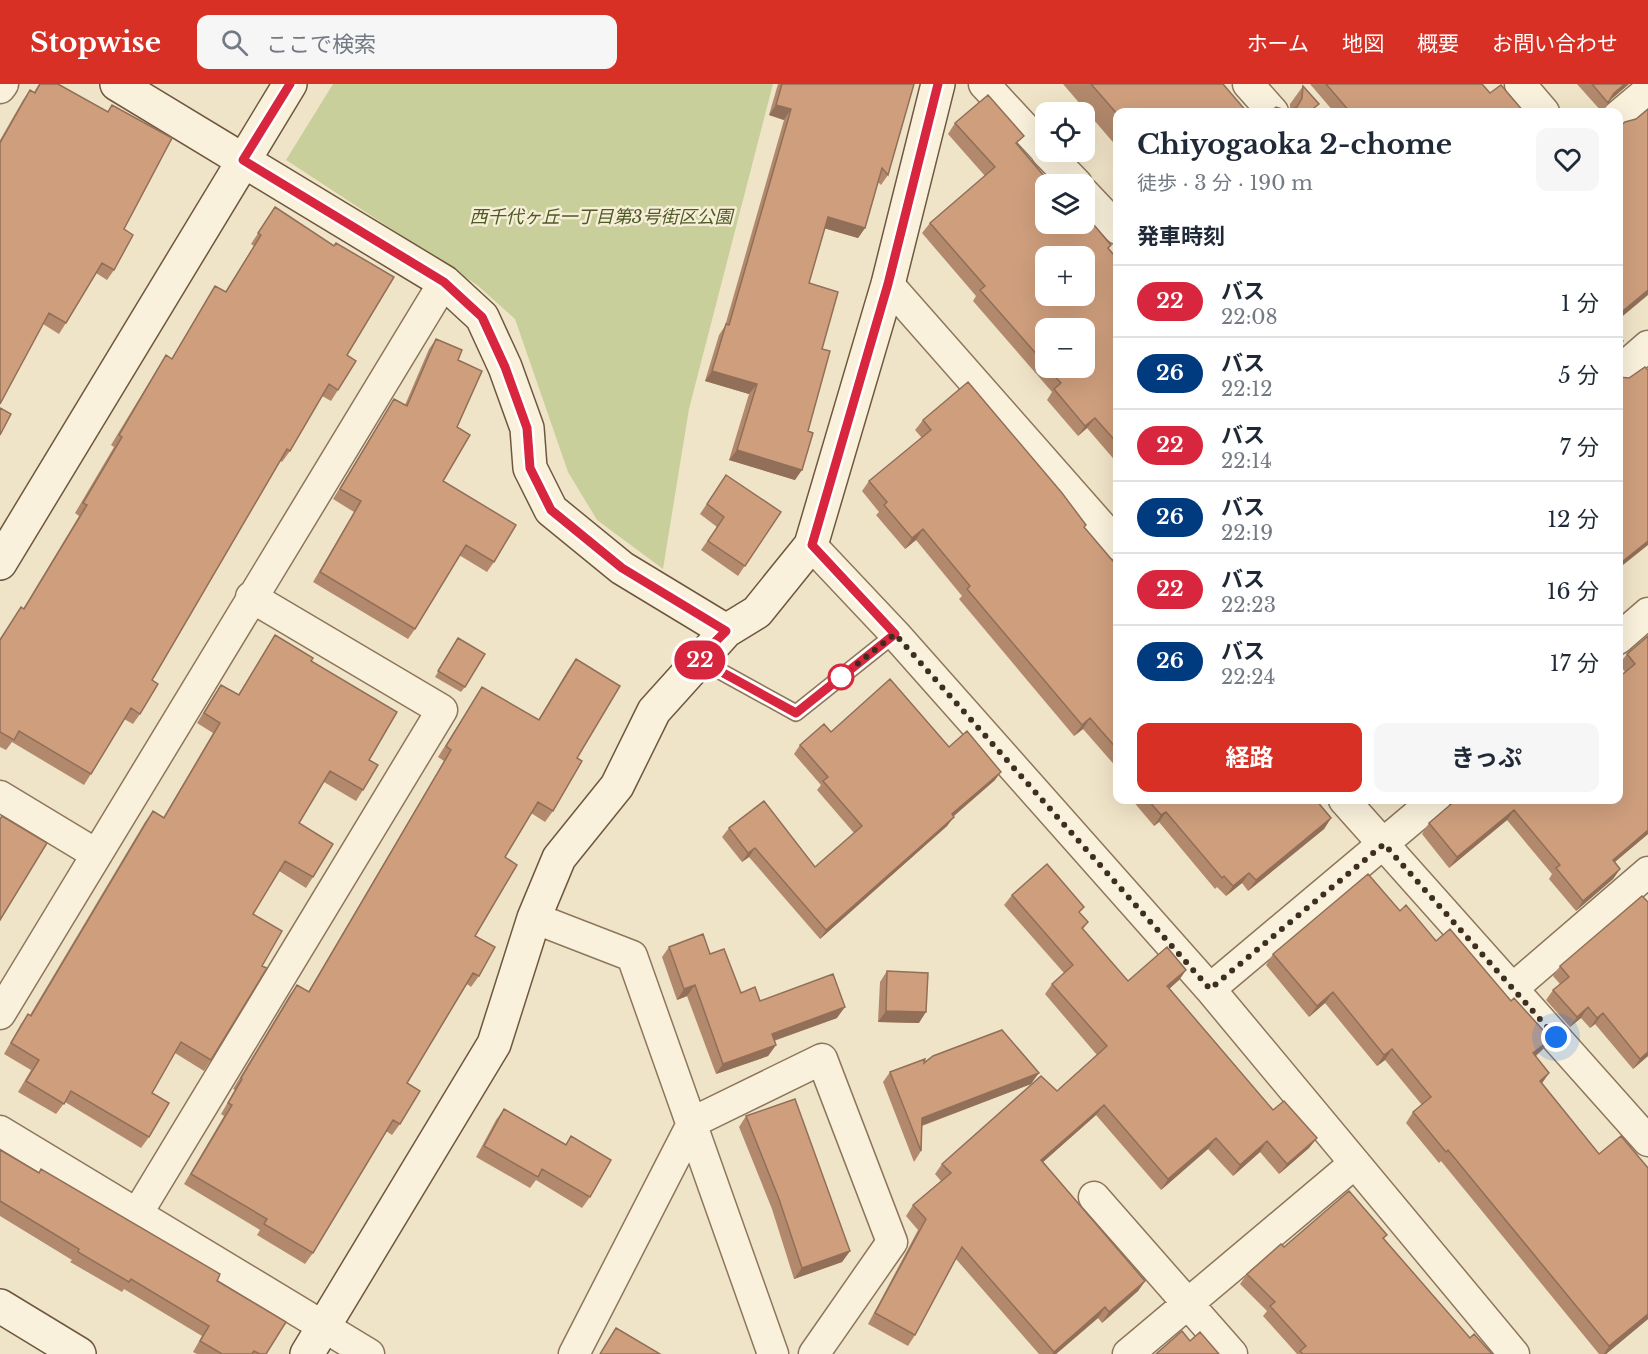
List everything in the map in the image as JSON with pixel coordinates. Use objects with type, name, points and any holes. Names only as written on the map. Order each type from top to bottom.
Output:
[{"type":"street","points":[[0,88],[3,84]]},
{"type":"street","points":[[117,84],[444,282],[482,317],[505,367],[527,428],[530,468],[551,510],[622,568],[726,631]]},
{"type":"street","points":[[0,562],[290,84]]},
{"type":"street","points":[[315,1340],[494,1044],[534,918],[559,858],[617,786],[654,711],[698,659],[726,631],[757,612],[812,545],[888,284],[938,84]]},
{"type":"street","points":[[984,84],[1035,139]]},
{"type":"street","points":[[1248,84],[1269,108]]},
{"type":"street","points":[[1520,84],[1541,108]]},
{"type":"street","points":[[1623,112],[1648,91]]},
{"type":"street","points":[[1056,162],[1068,174]]},
{"type":"street","points":[[1095,205],[1113,224]]},
{"type":"street","points":[[0,1014],[444,282]]},
{"type":"street","points":[[888,284],[1113,537]]},
{"type":"street","points":[[1623,368],[1648,346]]},
{"type":"street","points":[[812,545],[895,634],[1210,989],[1514,1354]]},
{"type":"street","points":[[137,1214],[442,710],[251,597]]},
{"type":"street","points":[[1623,635],[1648,613]]},
{"type":"street","points":[[0,796],[96,854]]},
{"type":"street","points":[[1348,804],[1646,1135]]},
{"type":"street","points":[[1210,989],[1430,804]]},
{"type":"street","points":[[1512,988],[1648,872]]},
{"type":"street","points":[[534,918],[632,957],[693,1122],[773,1354]]},
{"type":"street","points":[[574,1354],[693,1122],[822,1059],[892,1242],[814,1354]]},
{"type":"street","points":[[0,1131],[137,1214],[315,1340],[369,1354]]},
{"type":"street","points":[[1128,1354],[1355,1163]]},
{"type":"street","points":[[1094,1197],[1232,1354]]},
{"type":"street","points":[[0,1306],[79,1354]]},
{"type":"lane","points":[[698,659],[796,713],[895,634]]},
{"type":"green space","name":"西千代ヶ丘一丁目第3号街区公園","points":[[333,84],[773,84],[689,409],[663,569],[597,520],[568,472],[515,319],[477,285],[286,160]]},
{"type":"building","points":[[40,84],[58,84],[108,112],[112,105],[172,138],[124,229],[133,235],[114,270],[102,263],[66,323],[49,313],[0,404],[0,143],[30,90],[35,93]]},
{"type":"building","points":[[782,84],[914,84],[888,175],[882,168],[865,228],[828,217],[809,283],[838,292],[822,349],[830,351],[808,431],[813,433],[802,470],[737,450],[757,384],[712,371],[726,324],[729,325],[791,109],[776,105]]},
{"type":"building","points":[[1091,84],[1223,84],[1244,108],[1113,108]]},
{"type":"building","points":[[1326,84],[1482,84],[1490,93],[1501,85],[1521,108],[1347,108]]},
{"type":"building","points":[[1592,84],[1625,84],[1614,93],[1608,103]]},
{"type":"building","points":[[1303,86],[1319,104],[1314,108],[1295,108],[1302,98]]},
{"type":"building","points":[[988,95],[1024,136],[1016,143],[1042,174],[1035,174],[1035,234],[1095,234],[1095,226],[1111,245],[1108,248],[1113,254],[1113,438],[1095,418],[1085,426],[1054,389],[1061,383],[1056,378],[1095,378],[1095,318],[1035,318],[1035,352],[980,290],[985,286],[930,223],[995,167],[955,123]]},
{"type":"building","points":[[1648,109],[1648,290],[1623,311],[1623,124],[1636,119]]},
{"type":"building","points":[[275,207],[334,246],[336,243],[394,277],[347,355],[356,361],[338,390],[329,384],[290,451],[287,449],[152,680],[158,684],[140,714],[131,708],[91,774],[19,731],[14,740],[0,732],[0,640],[21,607],[24,609],[87,505],[83,503],[122,437],[119,435],[166,355],[172,359],[215,286],[226,292],[261,235],[258,233]]},
{"type":"building","points":[[436,339],[462,350],[458,360],[482,371],[457,427],[470,435],[443,481],[516,525],[494,562],[466,545],[415,629],[320,572],[361,501],[340,489],[394,399],[407,406]]},
{"type":"building","points":[[1645,367],[1648,370],[1648,541],[1623,561],[1623,377],[1629,378]]},
{"type":"building","points":[[968,382],[1062,493],[1086,525],[1084,527],[1113,561],[1113,744],[1090,718],[1082,725],[967,589],[970,586],[923,529],[912,538],[884,505],[887,502],[869,481],[931,430],[923,420]]},
{"type":"building","points":[[0,408],[11,414],[0,435]]},
{"type":"building","points":[[726,475],[781,512],[745,566],[708,541],[724,517],[707,504]]},
{"type":"building","points":[[275,635],[313,658],[311,661],[397,712],[369,760],[378,765],[363,790],[330,771],[299,823],[333,844],[313,877],[285,861],[253,914],[282,931],[262,966],[267,968],[211,1060],[181,1042],[152,1093],[169,1103],[149,1137],[71,1091],[64,1104],[26,1081],[39,1060],[11,1043],[28,1014],[31,1016],[153,811],[164,818],[220,723],[204,713],[221,685],[239,695]]},
{"type":"building","points":[[1648,636],[1648,830],[1613,860],[1620,869],[1583,901],[1556,868],[1560,865],[1514,810],[1457,857],[1429,823],[1451,804],[1623,804],[1623,674],[1635,664],[1627,654]]},
{"type":"building","points":[[458,638],[485,654],[465,687],[438,671]]},
{"type":"building","points":[[576,659],[620,686],[577,758],[582,761],[553,811],[538,802],[505,857],[517,865],[475,936],[495,947],[479,976],[473,973],[407,1083],[420,1091],[400,1124],[393,1120],[313,1253],[264,1224],[267,1219],[191,1174],[232,1105],[228,1103],[241,1078],[297,985],[309,992],[451,750],[446,746],[482,687],[539,720]]},
{"type":"building","points":[[890,679],[949,747],[967,731],[1001,772],[952,814],[954,817],[826,930],[755,848],[748,853],[729,828],[764,801],[815,867],[862,826],[823,781],[828,777],[800,745],[824,724],[831,732]]},
{"type":"building","points":[[1151,804],[1319,804],[1331,818],[1256,880],[1249,873],[1233,886],[1224,876],[1222,878],[1166,812],[1161,815]]},
{"type":"building","points":[[2,816],[47,843],[0,920],[0,819]]},
{"type":"building","points":[[1047,864],[1084,907],[1079,912],[1088,922],[1082,928],[1128,981],[1167,947],[1186,970],[1167,986],[1273,1110],[1284,1101],[1317,1138],[1287,1164],[1267,1141],[1240,1165],[1216,1138],[1168,1179],[1104,1105],[1041,1160],[1145,1281],[1109,1312],[1105,1307],[1054,1352],[962,1247],[915,1335],[875,1313],[926,1219],[913,1205],[951,1173],[942,1164],[1041,1076],[1057,1091],[1107,1046],[1052,984],[1073,965],[1012,895]]},
{"type":"building","points":[[1368,874],[1400,911],[1406,905],[1436,941],[1450,929],[1511,1001],[1514,998],[1551,1039],[1533,1053],[1549,1073],[1540,1081],[1599,1154],[1621,1136],[1648,1168],[1648,1314],[1609,1346],[1448,1150],[1446,1152],[1413,1112],[1431,1097],[1392,1049],[1384,1055],[1333,992],[1317,1006],[1273,954]]},
{"type":"building","points":[[1642,896],[1648,902],[1648,1052],[1640,1059],[1603,1013],[1597,1018],[1588,1007],[1577,1017],[1553,990],[1569,977],[1560,966]]},
{"type":"building","points":[[703,934],[710,954],[724,949],[741,993],[755,987],[760,1001],[833,974],[845,1007],[772,1034],[776,1045],[723,1064],[695,985],[684,989],[669,947]]},
{"type":"building","points":[[887,971],[928,973],[926,1012],[886,1011]]},
{"type":"building","points":[[1002,1030],[1039,1073],[922,1118],[921,1151],[890,1072],[925,1059],[924,1063],[933,1056]]},
{"type":"building","points":[[795,1099],[850,1251],[802,1268],[779,1199],[746,1116]]},
{"type":"building","points":[[504,1109],[566,1145],[571,1136],[611,1160],[590,1197],[542,1169],[538,1177],[484,1146]]},
{"type":"building","points":[[0,1150],[39,1173],[41,1169],[220,1274],[217,1281],[286,1322],[266,1354],[254,1351],[252,1354],[222,1354],[200,1341],[209,1326],[131,1279],[129,1282],[78,1252],[79,1249],[0,1201]]},
{"type":"building","points":[[1349,1191],[1387,1235],[1383,1238],[1470,1338],[1474,1334],[1492,1354],[1303,1354],[1300,1351],[1306,1346],[1270,1306],[1275,1302],[1247,1274],[1281,1244],[1284,1247]]},
{"type":"building","points":[[616,1328],[660,1354],[600,1354]]},
{"type":"building","points":[[1182,1331],[1190,1341],[1200,1332],[1219,1354],[1156,1354]]},
{"type":"bus line","name":"22","points":[[290,84],[243,160],[444,282],[482,317],[505,367],[527,428],[530,468],[551,510],[622,568],[726,631],[698,659],[796,713],[895,634],[812,545],[888,284],[938,84]]},
{"type":"route","points":[[841,677],[895,634],[1210,989],[1384,844],[1556,1037]]}]
